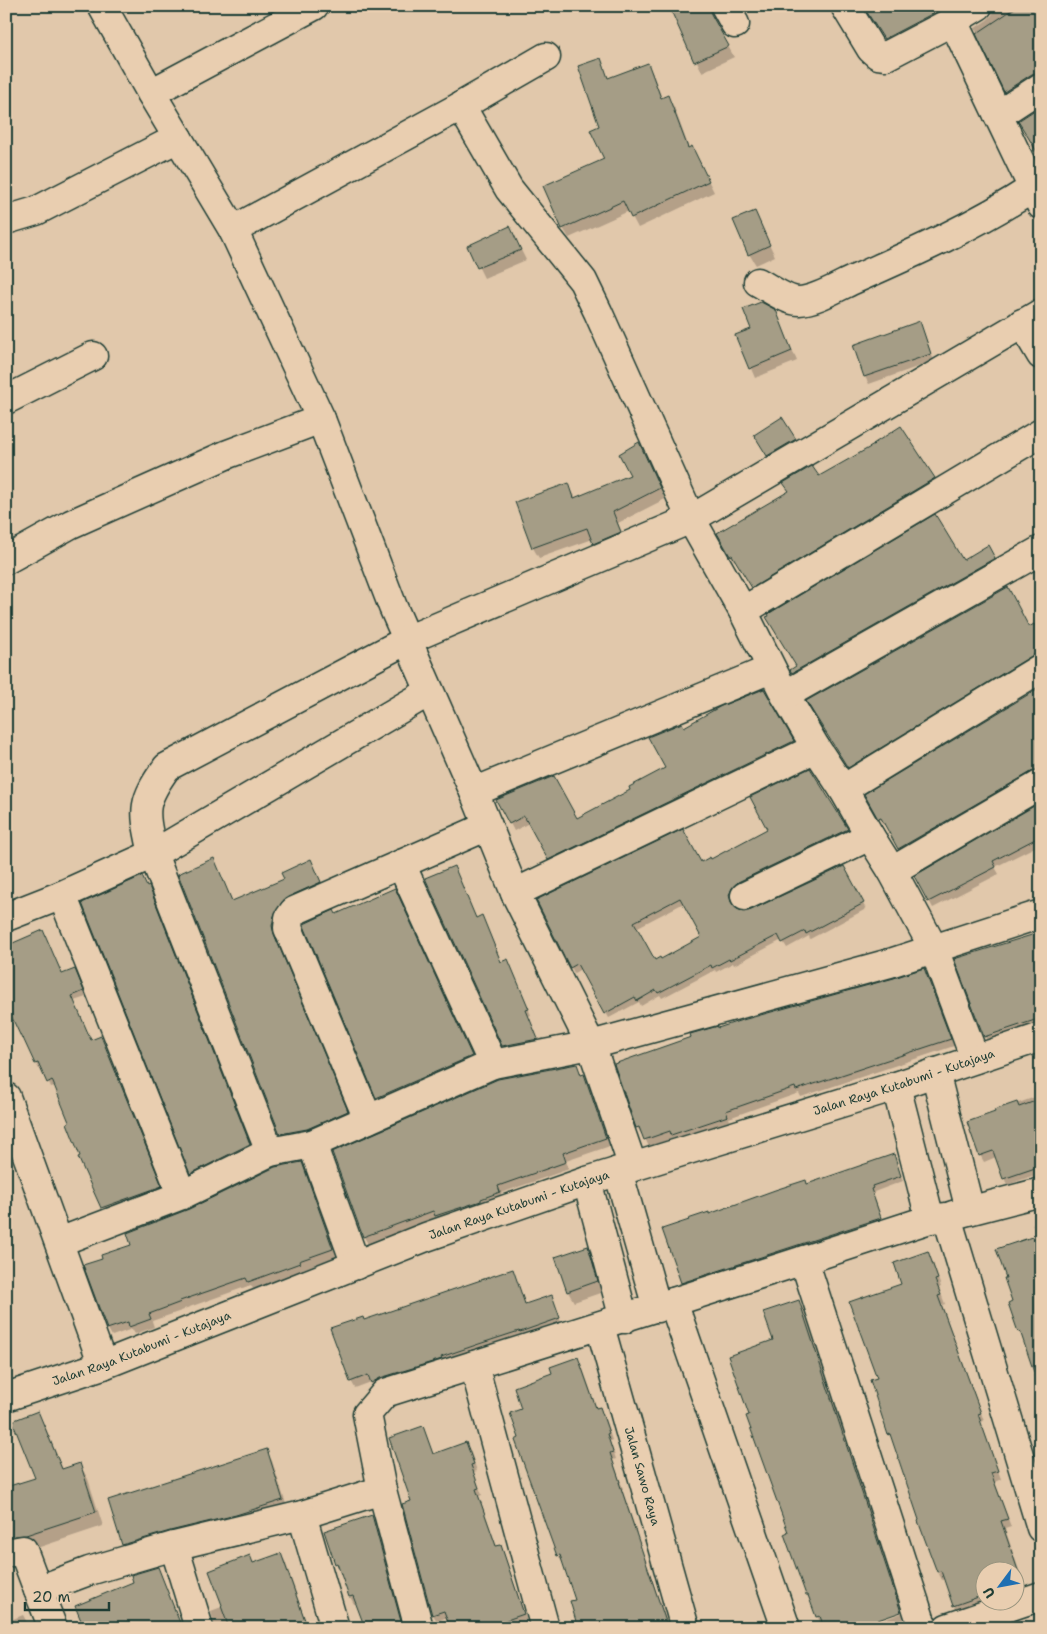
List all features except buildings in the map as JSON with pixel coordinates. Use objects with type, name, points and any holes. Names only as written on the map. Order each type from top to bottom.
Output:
[{"type":"street","points":[[102,6],[151,93],[233,230],[321,419],[393,607],[474,792],[515,893],[591,1045],[665,1305],[786,1628]]},
{"type":"street","points":[[151,93],[314,6]]},
{"type":"street","points":[[845,6],[871,49],[878,55],[886,56],[978,6]]},
{"type":"street","points":[[758,282],[780,295],[798,301],[814,297],[896,261],[1003,207],[1039,200],[953,21]]},
{"type":"street","points":[[233,230],[461,106],[546,57]]},
{"type":"street","points":[[998,115],[1041,87]]},
{"type":"street","points":[[461,106],[509,188],[583,281],[691,519],[743,611],[785,696],[892,871],[934,950],[975,1059]]},
{"type":"street","points":[[6,220],[36,211],[178,138]]},
{"type":"street","points":[[270,1152],[153,854],[145,817],[146,807],[148,795],[167,767],[407,640],[691,519],[1032,318],[1041,355]]},
{"type":"street","points":[[6,400],[93,356]]},
{"type":"street","points":[[6,560],[71,524],[228,454],[321,419]]},
{"type":"street","points":[[743,611],[1041,433]]},
{"type":"street","points":[[785,696],[1041,550]]},
{"type":"street","points":[[843,790],[1041,668]]},
{"type":"street","points":[[474,792],[771,669]]},
{"type":"street","points":[[6,917],[62,895],[153,854],[429,692]]},
{"type":"street","points":[[515,893],[816,748]]},
{"type":"street","points":[[892,871],[1041,784]]},
{"type":"street","points":[[368,1119],[288,928],[289,918],[294,911],[488,826]]},
{"type":"street","points":[[745,896],[870,836]]},
{"type":"street","points":[[401,864],[493,1064]]},
{"type":"street","points":[[62,895],[182,1195]]},
{"type":"street","points":[[59,1242],[182,1195],[270,1152],[312,1144],[493,1064],[591,1045],[934,950],[1041,914]]},
{"type":"street","name":"Jalan Raya Kutabumi - Kutajaya","points":[[6,1397],[103,1365],[426,1237],[587,1181],[896,1086],[1041,1037]]},
{"type":"street","points":[[936,1072],[949,1215]]},
{"type":"street","points":[[896,1086],[949,1215],[1038,1511]]},
{"type":"street","points":[[6,1097],[103,1365]]},
{"type":"street","points":[[312,1144],[356,1265]]},
{"type":"street","name":"Jalan Sawo Raya","points":[[587,1181],[612,1322],[685,1628]]},
{"type":"street","points":[[419,1628],[382,1490],[367,1414],[385,1393],[949,1215],[1041,1192]]},
{"type":"street","points":[[804,1260],[923,1628]]},
{"type":"street","points":[[474,1365],[545,1628]]},
{"type":"street","points":[[38,1590],[89,1571],[174,1546],[302,1515],[382,1490]]},
{"type":"street","points":[[302,1515],[335,1628]]},
{"type":"street","points":[[174,1546],[198,1628]]},
{"type":"street","points":[[6,1553],[23,1550],[53,1628]]},
{"type":"street","points":[[947,1628],[1041,1596]]}]
